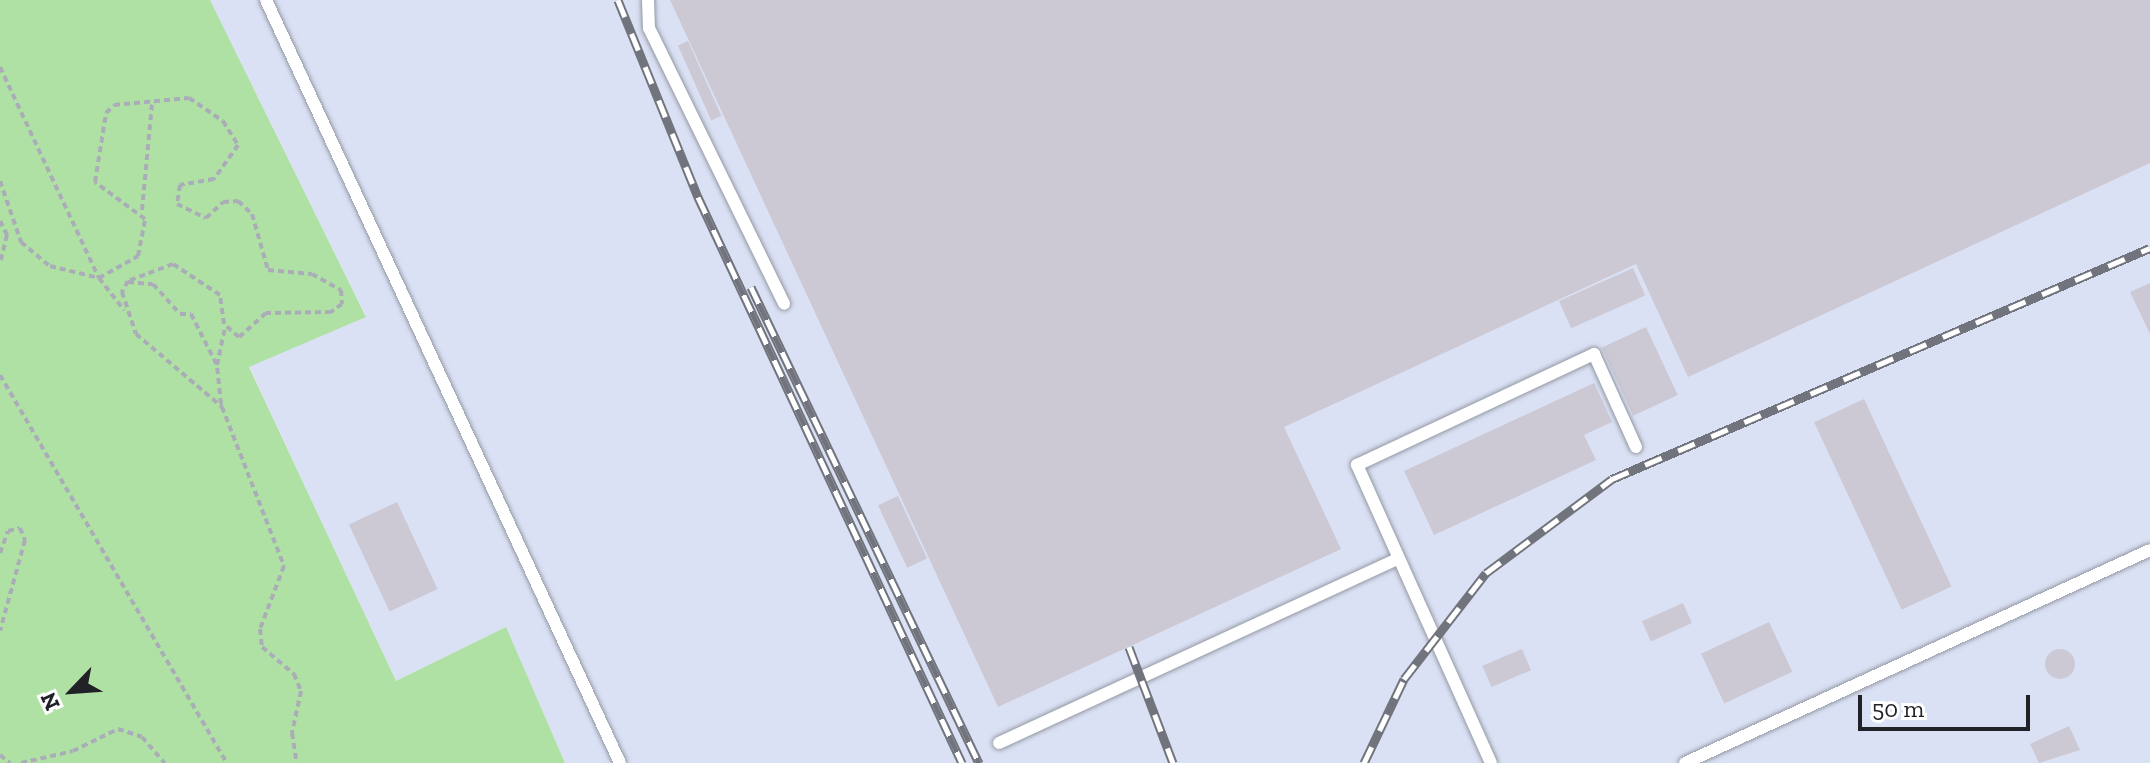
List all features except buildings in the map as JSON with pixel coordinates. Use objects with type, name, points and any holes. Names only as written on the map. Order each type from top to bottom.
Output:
[{"type":"lane","points":[[266,0],[620,763]]},
{"type":"lane","points":[[648,0],[649,28],[784,304]]},
{"type":"lane","points":[[1491,763],[1357,465],[1594,354],[1636,447]]},
{"type":"lane","points":[[1685,763],[2150,550]]},
{"type":"lane","points":[[999,743],[1398,559]]},
{"type":"path","points":[[0,67],[99,278],[153,352],[222,407]]},
{"type":"path","points":[[142,210],[103,192],[95,172],[106,113],[189,98],[236,137],[236,154],[214,179],[180,185],[177,204],[206,218],[223,202],[238,201],[252,214],[268,270],[312,274],[344,297],[331,312],[266,313],[239,337],[224,324]]},
{"type":"path","points":[[0,181],[21,242],[50,266],[99,278],[138,256],[152,104]]},
{"type":"path","points":[[0,221],[7,235],[0,263]]},
{"type":"path","points":[[128,281],[173,264],[220,295],[224,324],[217,365],[222,407],[284,566],[260,629],[262,647],[294,674],[301,691],[292,733],[297,763]]},
{"type":"path","points":[[126,311],[128,281]]},
{"type":"path","points":[[128,281],[153,284],[180,314],[191,314],[217,365]]},
{"type":"path","points":[[0,375],[227,763]]},
{"type":"path","points":[[0,553],[8,531],[20,528],[25,540],[0,631]]},
{"type":"path","points":[[21,763],[73,751],[118,729],[142,737],[165,763]]},
{"type":"path","points":[[0,755],[10,763]]},
{"type":"shaded area","points":[[210,0],[2150,0],[2150,763],[565,763],[506,627],[396,681],[249,366],[366,316]]},
{"type":"green space","points":[[0,0],[210,0],[366,317],[249,367],[396,681],[506,627],[565,763],[0,763]]},
{"type":"railway","points":[[618,0],[698,197],[962,763]]},
{"type":"railway","points":[[1364,763],[1404,679],[1486,573],[1612,479],[2150,248]]},
{"type":"railway","points":[[751,287],[979,763]]},
{"type":"railway","points":[[1129,647],[1173,763]]}]
